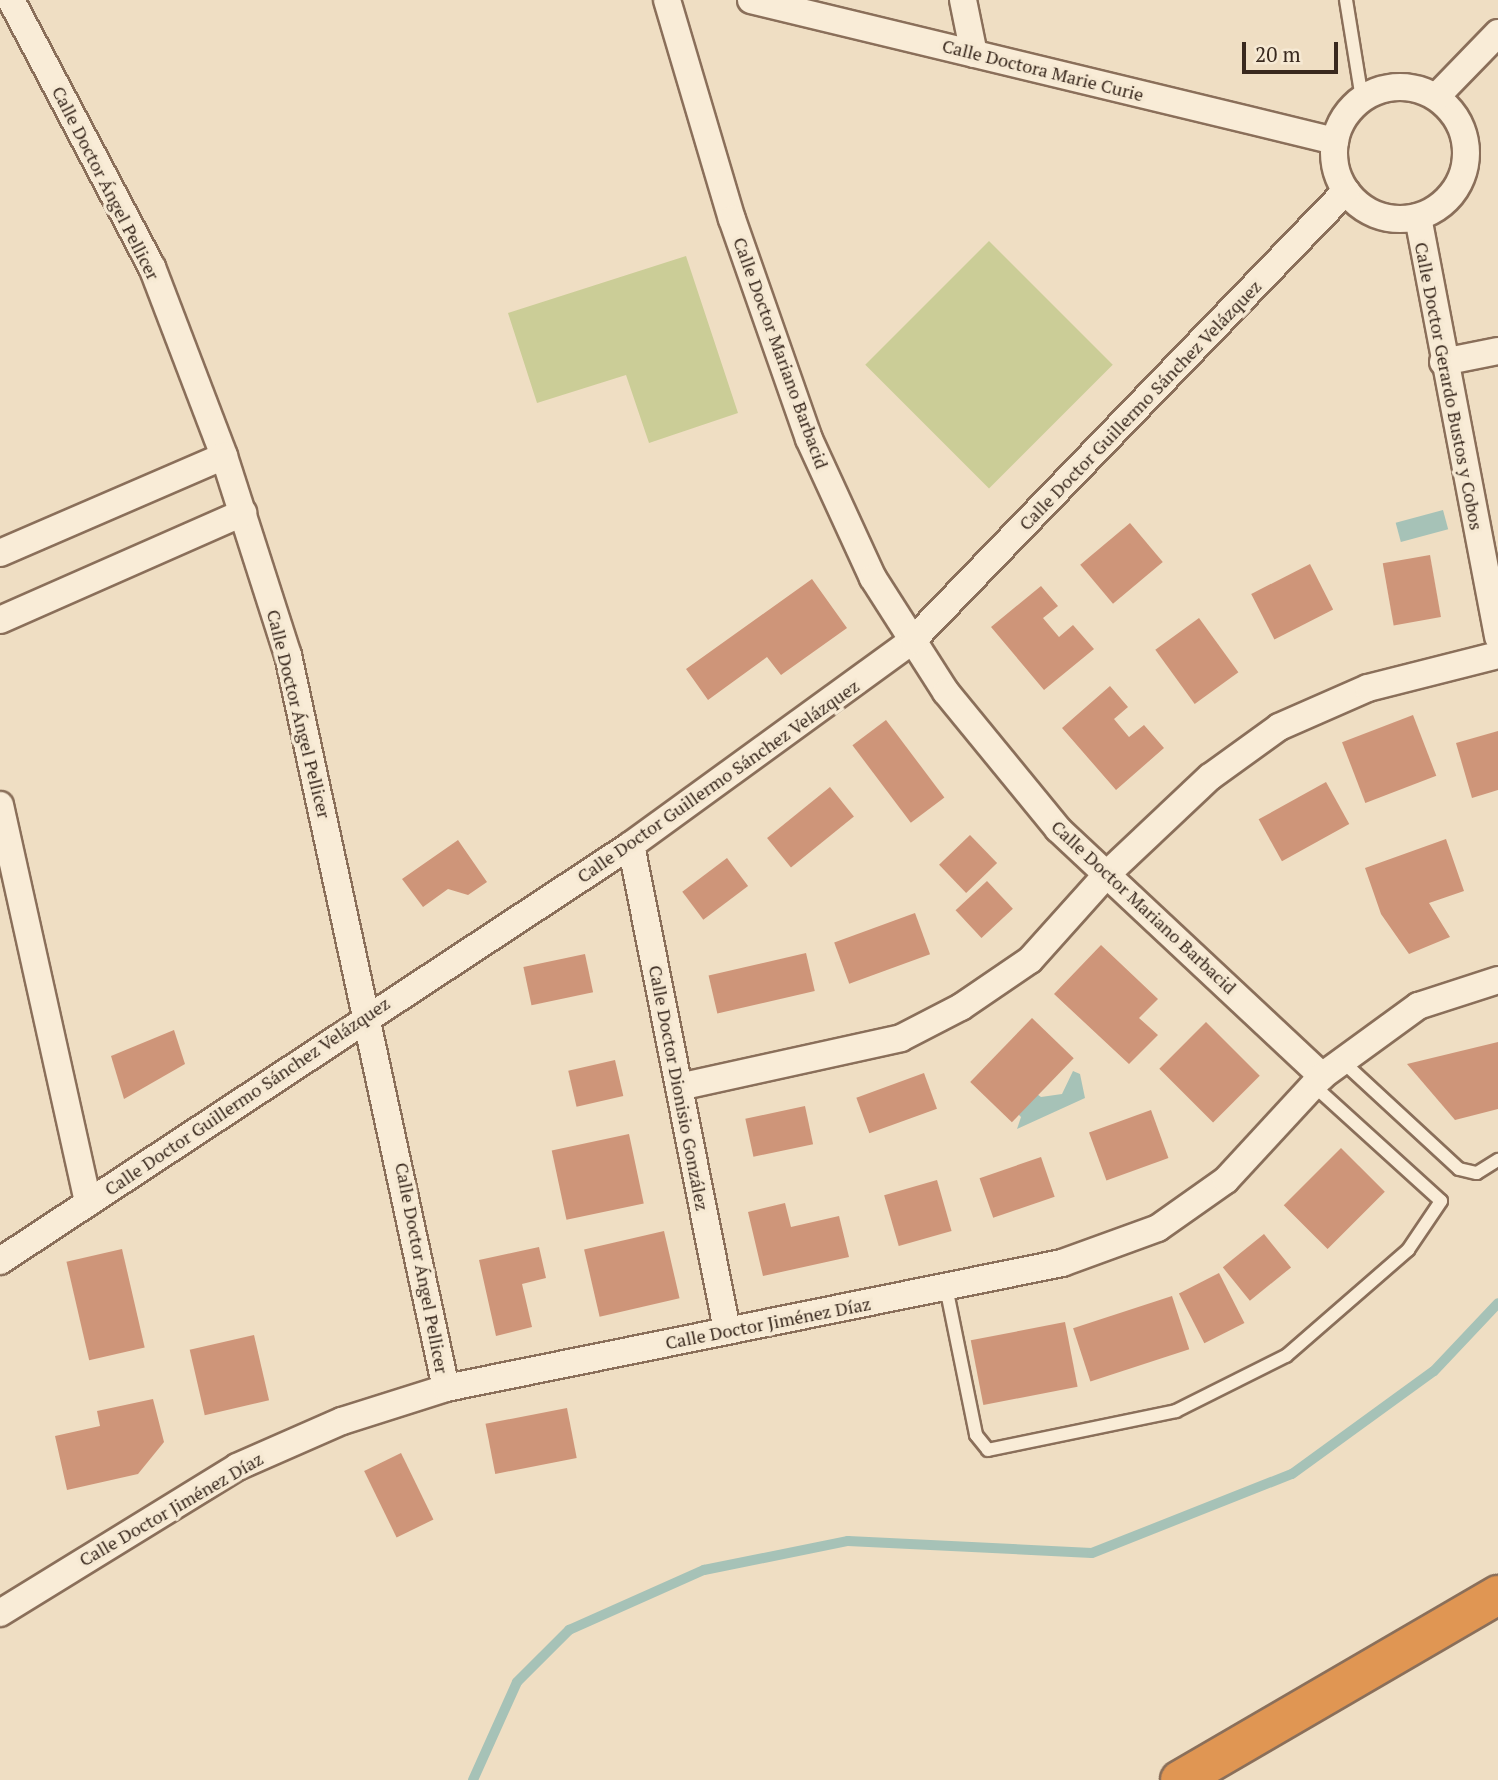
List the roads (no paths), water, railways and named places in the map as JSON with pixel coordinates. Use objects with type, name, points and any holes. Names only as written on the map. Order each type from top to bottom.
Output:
[{"type":"highway","points":[[1180,1780],[1498,1595]]},
{"type":"street","name":"Calle Doctor Mariano Barbacid","points":[[667,0],[732,219],[809,439],[873,578],[946,692],[1058,829],[1326,1074]]},
{"type":"street","name":"Calle Doctora Marie Curie","points":[[751,0],[1335,141]]},
{"type":"street","points":[[963,0],[974,54]]},
{"type":"street","name":"Calle Doctor Ángel Pellicer","points":[[13,2],[152,267],[224,456],[288,655],[370,1014],[446,1388]]},
{"type":"street","points":[[1436,97],[1498,33]]},
{"type":"street","points":[[1412,87],[1436,97],[1454,114],[1466,163],[1449,196],[1418,217],[1391,219],[1365,210],[1346,191],[1335,167],[1335,141],[1362,99],[1412,87]]},
{"type":"street","name":"Calle Doctor Guillermo Sánchez Velázquez","points":[[0,1261],[370,1014],[631,845],[913,640],[1346,191]]},
{"type":"street","name":"Calle Doctor Gerardo Bustos y Cobos","points":[[1418,217],[1443,362],[1498,636]]},
{"type":"street","points":[[1443,362],[1498,351]]},
{"type":"street","points":[[0,554],[224,456]]},
{"type":"street","points":[[0,620],[243,513]]},
{"type":"street","points":[[679,1087],[901,1038],[1030,960],[1108,873],[1210,777],[1279,727],[1368,688],[1498,655]]},
{"type":"street","points":[[0,805],[88,1202]]},
{"type":"street","name":"Calle Doctor Dionisio González","points":[[631,845],[727,1331]]},
{"type":"street","name":"Calle Doctor Jiménez Díaz","points":[[0,1613],[237,1467],[342,1421],[446,1388],[1062,1264],[1158,1228],[1226,1180],[1326,1074],[1418,1006],[1498,980]]},
{"type":"lane","points":[[1346,0],[1362,99]]},
{"type":"lane","points":[[1326,1074],[1459,1169],[1477,1173],[1498,1160]]},
{"type":"lane","points":[[946,1287],[976,1435],[988,1450],[1176,1412],[1286,1356],[1408,1250],[1441,1201],[1326,1074]]},
{"type":"waterway","points":[[473,1780],[517,1682],[569,1630],[704,1570],[848,1541],[1092,1553],[1292,1474],[1434,1371],[1498,1303]]}]
